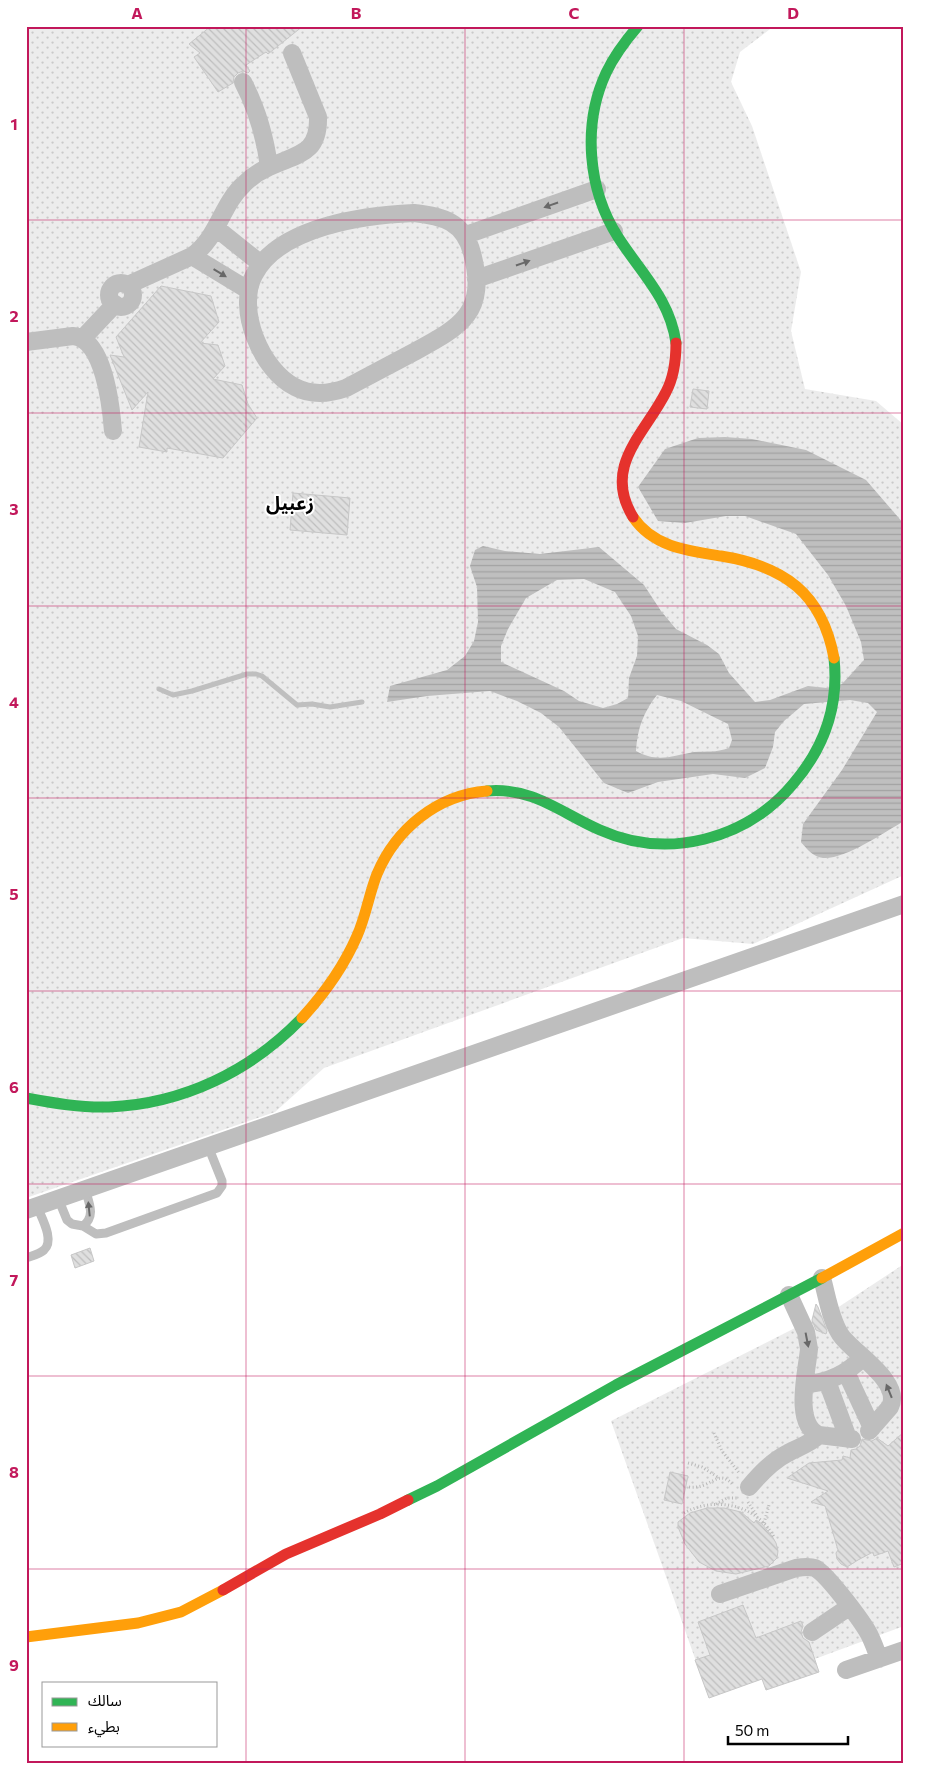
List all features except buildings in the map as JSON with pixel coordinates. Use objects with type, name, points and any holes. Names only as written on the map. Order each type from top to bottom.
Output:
[{"type":"street","points":[[26,1098],[84,1107],[106,1108],[149,1103],[174,1098],[205,1087],[235,1072],[263,1054],[283,1038],[308,1012],[338,971],[359,932],[376,877],[393,844],[419,818],[435,806],[453,798],[472,792],[512,791],[531,795],[608,834],[628,840],[664,844],[693,842],[715,838],[757,818],[777,803],[809,765],[828,724],[836,684],[835,663],[831,643],[819,611],[797,585],[767,567],[751,562],[677,548],[650,536],[631,515],[625,502],[622,474],[625,460],[630,446],[665,395],[675,364],[676,347],[670,314],[662,299],[614,232],[596,189],[593,172],[591,146],[593,119],[601,84],[617,53],[638,26]]},
{"type":"street","points":[[83,338],[115,304],[125,306],[133,299],[132,288],[128,285],[192,256],[206,244],[233,196],[250,179],[269,166],[294,158],[310,146],[316,137],[318,117],[292,54]]},
{"type":"street","points":[[243,82],[263,131],[269,166]]},
{"type":"street","points":[[466,235],[596,189]]},
{"type":"street","points":[[401,214],[440,217],[450,221],[466,235],[474,258],[475,295],[465,319],[449,332],[346,388],[334,392],[308,392],[295,388],[284,381],[269,362],[254,335],[250,320],[248,290],[261,264],[278,249],[295,238],[313,229],[333,223],[401,214]]},
{"type":"street","points":[[216,228],[261,264]]},
{"type":"street","points":[[476,279],[614,232]]},
{"type":"street","points":[[192,256],[248,290]]},
{"type":"street","points":[[26,342],[73,336],[83,338],[92,346],[103,373],[110,402],[113,431]]},
{"type":"street","points":[[32,1208],[904,904]]},
{"type":"street","points":[[26,1637],[138,1623],[181,1612],[286,1554],[380,1514],[437,1486],[616,1385],[822,1278],[904,1233]]},
{"type":"street","points":[[822,1278],[835,1325],[845,1341],[879,1373],[889,1388],[892,1397],[890,1407],[871,1430],[846,1372]]},
{"type":"street","points":[[789,1295],[808,1340],[804,1399],[806,1420],[810,1430],[820,1435],[850,1438],[827,1381]]},
{"type":"street","points":[[805,1384],[827,1381],[846,1372],[863,1357]]},
{"type":"street","points":[[745,1487],[778,1459],[820,1435]]},
{"type":"street","points":[[720,1594],[796,1568],[811,1567],[824,1575],[849,1607],[868,1633],[879,1659]]},
{"type":"street","points":[[812,1632],[849,1607]]},
{"type":"street","points":[[846,1670],[904,1650]]},
{"type":"lane","points":[[58,1198],[67,1220],[77,1226],[83,1226],[96,1234],[106,1233],[217,1193],[222,1186],[222,1181],[208,1146]]},
{"type":"lane","points":[[83,1226],[90,1218],[91,1213],[85,1189]]},
{"type":"lane","points":[[26,1258],[43,1251],[48,1246],[49,1238],[32,1208]]},
{"type":"path","points":[[714,1433],[745,1487]]},
{"type":"path","points":[[688,1463],[702,1467],[719,1478]]},
{"type":"path","points":[[689,1487],[699,1487],[719,1478],[727,1478],[745,1487]]},
{"type":"path","points":[[715,1504],[727,1498],[737,1497],[750,1504],[774,1537]]},
{"type":"path","points":[[684,1513],[699,1506],[715,1504],[739,1508],[758,1517]]},
{"type":"path","points":[[764,1523],[768,1505]]},
{"type":"shaded area","points":[[26,26],[774,26],[740,52],[731,82],[752,126],[801,272],[791,331],[805,389],[876,401],[904,425],[904,875],[753,944],[683,938],[324,1068],[275,1112],[26,1198]]},
{"type":"shaded area","points":[[698,438],[752,439],[806,450],[866,480],[904,524],[904,821],[842,855],[823,858],[810,852],[801,842],[803,824],[842,770],[877,712],[868,703],[850,700],[804,704],[784,721],[775,732],[773,747],[765,768],[745,778],[713,774],[658,782],[628,793],[604,783],[559,727],[541,713],[517,701],[490,691],[427,696],[387,702],[390,686],[447,670],[465,656],[474,641],[478,622],[477,587],[470,566],[475,550],[483,546],[505,551],[540,554],[599,547],[644,585],[661,611],[676,629],[707,645],[719,654],[729,673],[755,702],[770,700],[808,686],[827,688],[842,684],[864,660],[861,642],[846,606],[828,575],[796,534],[745,516],[726,516],[685,523],[658,521],[638,487],[665,449]],"holes":[[[584,579],[615,592],[631,616],[638,636],[637,656],[629,678],[628,698],[603,708],[579,701],[564,691],[501,662],[501,646],[508,629],[526,598],[557,580]],[[657,695],[681,701],[728,724],[732,740],[729,748],[665,758],[651,757],[636,751],[642,721],[648,707]]]},
{"type":"shaded area","points":[[904,1264],[904,1626],[709,1698],[611,1421],[795,1328],[831,1312]]},
{"type":"waterway","points":[[159,689],[173,695],[247,674],[256,674],[262,676],[297,705],[312,704],[330,707],[362,702]]},
{"type":"traffic: fast","points":[[638,26],[613,60],[598,93],[591,135],[592,157],[600,199],[608,219],[661,300],[673,327],[676,343]]},
{"type":"traffic: fast","points":[[487,791],[519,793],[533,797],[600,830],[626,839],[652,843],[678,843],[704,839],[729,831],[752,819],[774,803],[793,784],[813,756],[821,741],[831,709],[834,692],[834,658]]},
{"type":"traffic: fast","points":[[26,1098],[88,1107],[109,1107],[163,1099],[189,1091],[238,1069],[261,1054],[302,1018]]},
{"type":"traffic: fast","points":[[408,1500],[437,1486],[616,1385],[822,1278]]},
{"type":"traffic: slow","points":[[633,517],[651,535],[672,546],[764,567],[797,586],[810,600],[820,616],[828,635],[834,658]]},
{"type":"traffic: slow","points":[[302,1018],[326,989],[352,947],[377,874],[395,843],[420,817],[435,807],[451,799],[487,791]]},
{"type":"traffic: slow","points":[[822,1278],[904,1233]]},
{"type":"traffic: slow","points":[[26,1637],[138,1623],[181,1612],[223,1590]]},
{"type":"traffic: jam","points":[[633,517],[625,499],[622,482],[624,466],[630,451],[669,386],[674,368],[676,343]]},
{"type":"traffic: jam","points":[[223,1590],[286,1554],[408,1500]]},
{"type":"district","name":"زعبيل","points":[[290,503]]}]
